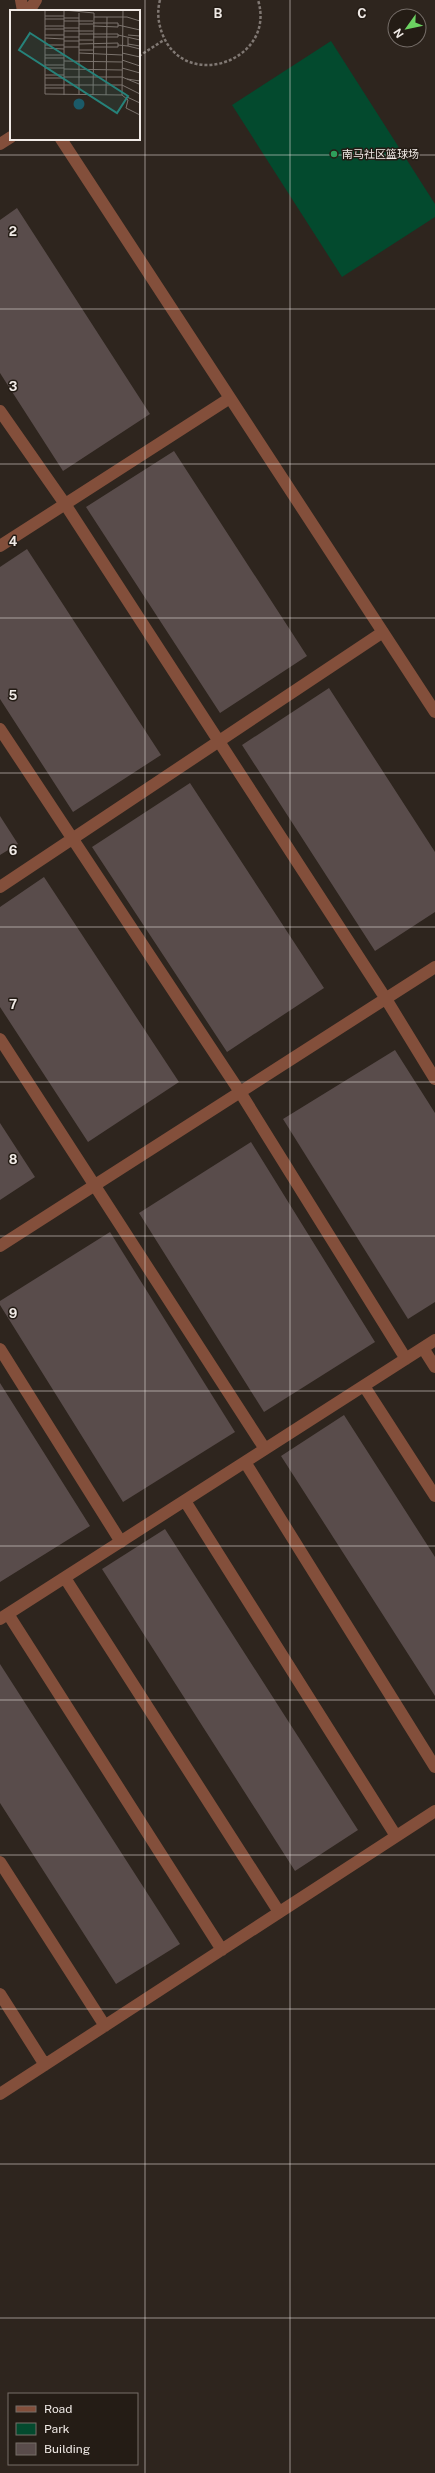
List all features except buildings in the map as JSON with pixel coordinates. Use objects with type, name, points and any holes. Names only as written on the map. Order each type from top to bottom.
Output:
[{"type":"street","points":[[21,0],[23,10]]},
{"type":"street","points":[[30,10],[36,0]]},
{"type":"street","points":[[0,144],[10,138]]},
{"type":"street","points":[[62,140],[435,712]]},
{"type":"street","points":[[0,546],[230,398]]},
{"type":"street","points":[[0,411],[65,504],[386,999],[435,1080]]},
{"type":"street","points":[[0,887],[383,632]]},
{"type":"street","points":[[0,728],[240,1092],[406,1359]]},
{"type":"street","points":[[0,1246],[435,967]]},
{"type":"street","points":[[0,1039],[265,1449]]},
{"type":"street","points":[[222,1950],[4,1617],[435,1340]]},
{"type":"street","points":[[423,1348],[435,1367]]},
{"type":"street","points":[[0,1349],[121,1542]]},
{"type":"street","points":[[364,1386],[435,1496]]},
{"type":"street","points":[[245,1462],[435,1767]]},
{"type":"street","points":[[185,1501],[396,1836]]},
{"type":"street","points":[[65,1578],[279,1912]]},
{"type":"street","points":[[0,2094],[435,1811]]},
{"type":"street","points":[[0,1862],[104,2026]]},
{"type":"street","points":[[0,1994],[45,2065]]},
{"type":"path","points":[[160,0],[158,24],[164,40],[174,52],[188,62],[204,66],[220,65],[236,59],[248,48],[257,34],[260,18],[258,0]]},
{"type":"path","points":[[140,55],[164,40]]},
{"type":"green space","name":"南马社区篮球场","points":[[331,41],[435,204],[435,217],[342,277],[232,105]]},
{"type":"place","name":"南马社区篮球场","points":[[334,154]]}]
